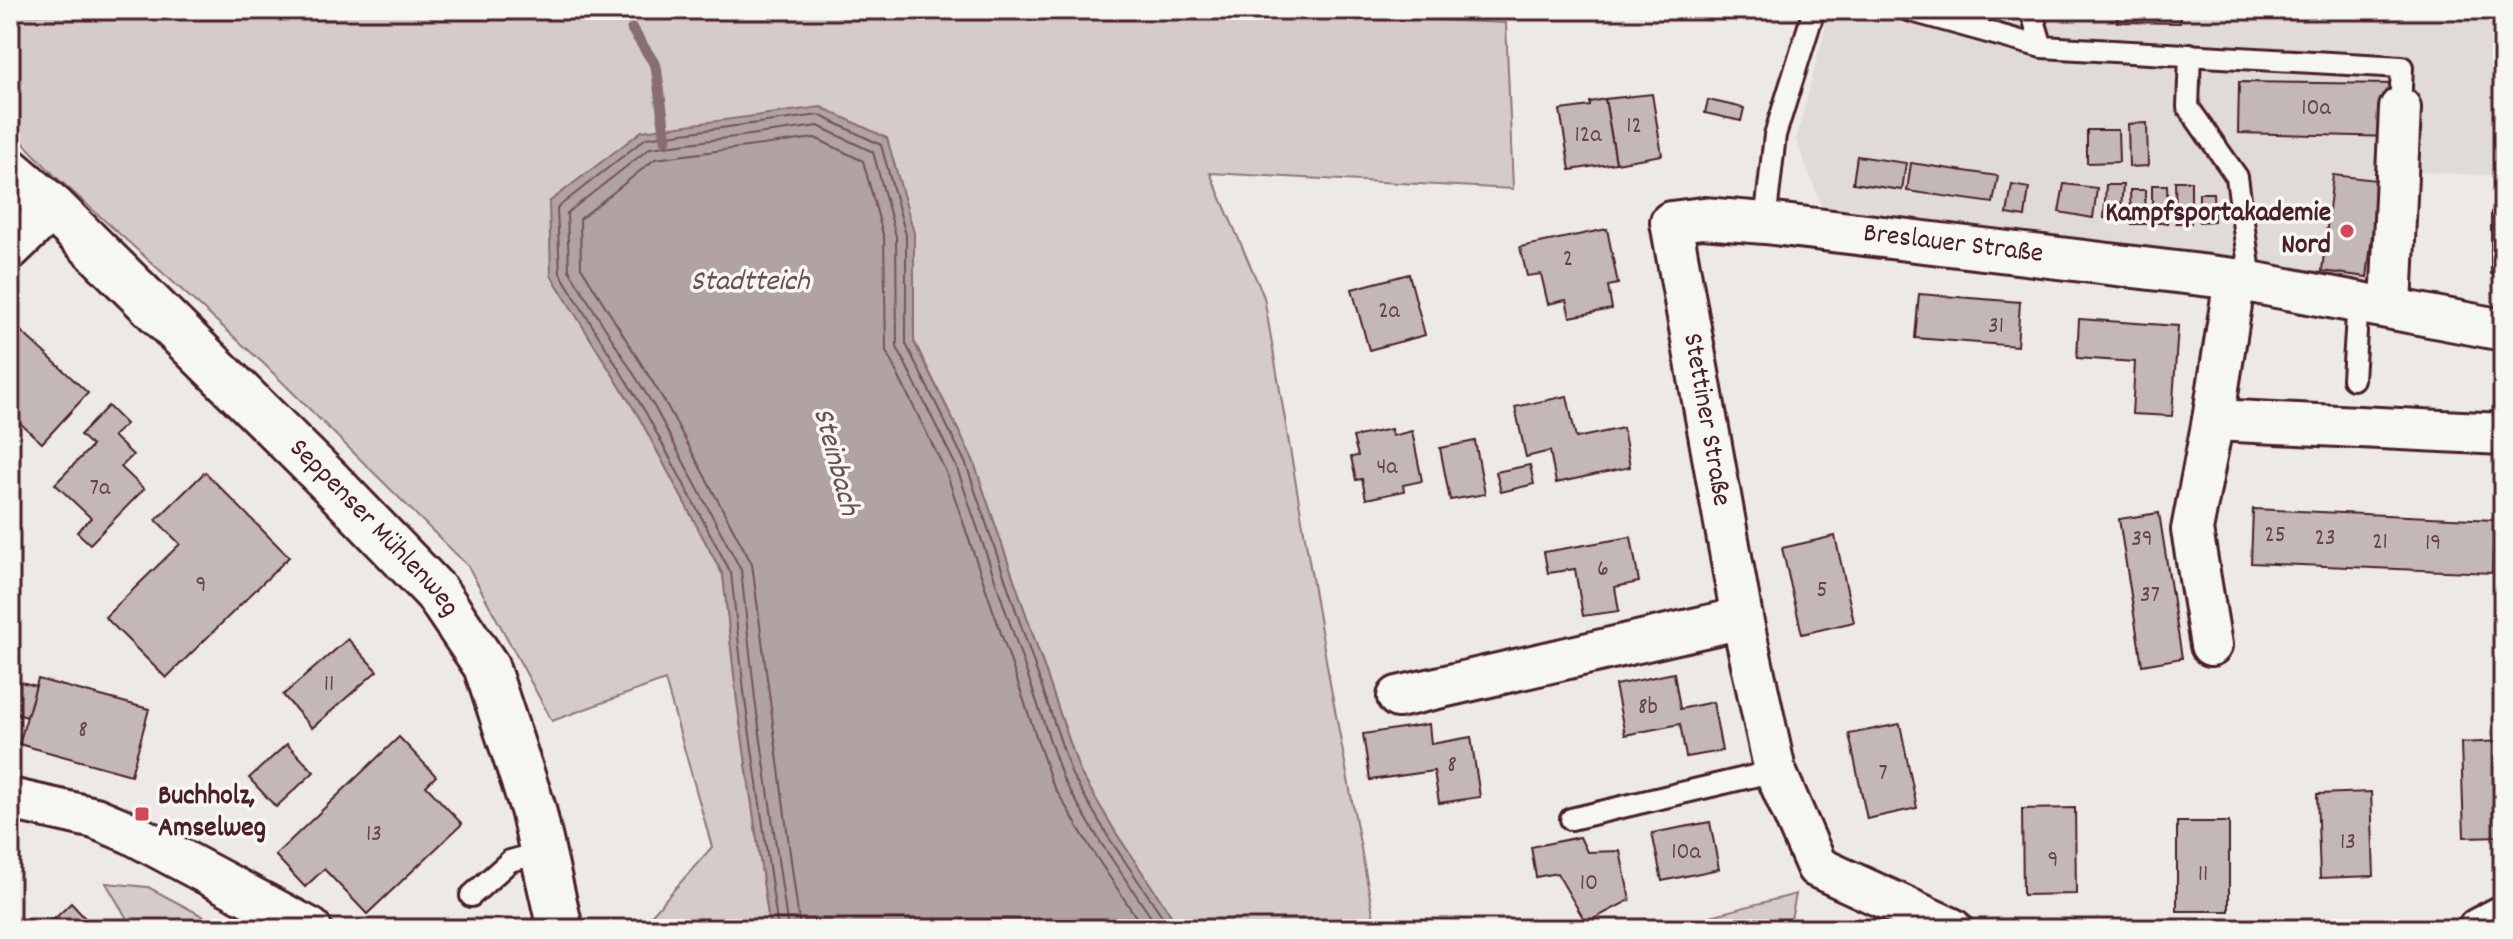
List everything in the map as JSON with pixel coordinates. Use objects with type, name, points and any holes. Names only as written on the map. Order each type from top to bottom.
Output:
[{"type":"street","points":[[2374,304],[2400,108]]},
{"type":"street","name":"Seppenser Mühlenweg","points":[[10,171],[53,208],[331,483],[436,592],[486,666],[519,763],[560,929]]},
{"type":"street","points":[[10,249],[53,208]]},
{"type":"street","name":"Breslauer Straße","points":[[1671,222],[1703,218],[1765,223],[2243,280],[2503,330]]},
{"type":"street","name":"Stettiner Straße","points":[[1671,222],[1742,618],[1775,771],[1817,867],[1952,929]]},
{"type":"street","points":[[2211,645],[2192,530],[2243,280]]},
{"type":"street","points":[[2213,420],[2503,434]]},
{"type":"street","points":[[1398,697],[1742,618]]},
{"type":"street","points":[[10,799],[95,818],[131,833],[311,929]]},
{"type":"street","points":[[2478,929],[2503,916]]},
{"type":"lane","points":[[1765,223],[1775,135],[1814,10]]},
{"type":"lane","points":[[1908,10],[2042,47],[2402,67],[2400,108]]},
{"type":"lane","points":[[2031,10],[2042,47]]},
{"type":"lane","points":[[2190,54],[2188,107],[2237,177],[2243,280]]},
{"type":"lane","points":[[2353,379],[2374,304]]},
{"type":"lane","points":[[1571,819],[1775,771]]},
{"type":"lane","points":[[471,896],[510,861],[543,852]]},
{"type":"shaded area","points":[[10,10],[279,10],[10,15]]},
{"type":"shaded area","points":[[279,10],[1203,10],[1506,23],[1513,189],[1210,173],[1264,297],[1376,929],[1180,929],[1116,833],[1080,772],[973,460],[914,341],[914,233],[642,131],[600,165],[551,275],[639,417],[723,575],[737,701],[770,929],[639,929],[712,847],[665,680],[552,721],[468,566],[263,363],[54,175],[10,129],[10,15]]},
{"type":"shaded area","points":[[1283,10],[2503,10],[2503,176],[2419,172],[2409,294],[1823,209],[1796,140],[1826,25],[1780,17]]},
{"type":"shaded area","points":[[106,883],[148,887],[227,929],[133,929]]},
{"type":"shaded area","points":[[1796,894],[1789,929],[1660,929]]},
{"type":"water","name":"Stadtteich","points":[[821,107],[887,138],[914,233],[914,342],[973,460],[1080,772],[1116,833],[1180,929],[770,929],[737,701],[723,575],[639,417],[551,275],[549,202],[642,131]]},
{"type":"building","points":[[2117,10],[2180,10],[2180,23],[2117,22]]},
{"type":"building","points":[[2239,82],[2395,84],[2394,137],[2238,133]]},
{"type":"building","points":[[1652,94],[1662,155],[1616,163],[1605,99]]},
{"type":"building","points":[[1605,99],[1616,163],[1570,170],[1560,110],[1590,106],[1590,102]]},
{"type":"building","points":[[1708,100],[1744,108],[1741,121],[1705,113]]},
{"type":"building","points":[[2147,123],[2148,166],[2129,167],[2128,124]]},
{"type":"building","points":[[2087,130],[2118,130],[2119,162],[2087,163]]},
{"type":"building","points":[[1857,156],[1906,163],[1902,190],[1853,183]]},
{"type":"building","points":[[1911,163],[1998,176],[1993,203],[1907,191]]},
{"type":"building","points":[[2333,175],[2385,181],[2375,210],[2367,277],[2322,271]]},
{"type":"building","points":[[2175,181],[2191,181],[2191,223],[2176,223]]},
{"type":"building","points":[[2064,184],[2097,188],[2093,218],[2059,212]]},
{"type":"building","points":[[2012,185],[2029,188],[2025,217],[2007,214]]},
{"type":"building","points":[[2106,185],[2123,185],[2120,219],[2104,218]]},
{"type":"building","points":[[2152,185],[2167,185],[2168,223],[2152,223]]},
{"type":"building","points":[[2130,190],[2145,190],[2145,224],[2131,224]]},
{"type":"building","points":[[2199,193],[2213,193],[2214,221],[2199,222]]},
{"type":"building","points":[[2491,212],[2503,212],[2503,284],[2496,284],[2496,274],[2491,274]]},
{"type":"building","points":[[1607,229],[1618,284],[1608,286],[1612,309],[1570,317],[1566,300],[1548,304],[1541,274],[1527,276],[1520,247]]},
{"type":"building","points":[[1409,274],[1425,335],[1369,350],[1352,289]]},
{"type":"building","points":[[1919,294],[2020,302],[2017,346],[1915,338]]},
{"type":"building","points":[[2079,319],[2178,326],[2172,416],[2132,414],[2135,362],[2077,358]]},
{"type":"building","points":[[10,321],[88,393],[42,443],[10,414]]},
{"type":"building","points":[[1567,396],[1576,438],[1623,428],[1630,467],[1556,483],[1550,451],[1526,457],[1515,407]]},
{"type":"building","points":[[108,406],[126,424],[113,436],[133,455],[121,467],[144,489],[90,544],[77,532],[91,518],[55,484],[92,446],[80,435]]},
{"type":"building","points":[[1391,429],[1392,436],[1412,431],[1422,481],[1403,485],[1404,491],[1366,499],[1362,479],[1356,480],[1351,457],[1358,456],[1353,437]]},
{"type":"building","points":[[1475,441],[1485,494],[1450,500],[1440,448]]},
{"type":"building","points":[[1530,465],[1534,484],[1501,492],[1496,472]]},
{"type":"building","points":[[205,472],[289,557],[166,678],[105,617],[180,544],[156,520]]},
{"type":"building","points":[[2253,509],[2494,520],[2492,573],[2251,563]]},
{"type":"building","points":[[2159,513],[2182,658],[2142,665],[2119,519]]},
{"type":"building","points":[[1835,536],[1854,622],[1802,634],[1782,548]]},
{"type":"building","points":[[1631,537],[1639,582],[1615,587],[1619,611],[1583,616],[1575,569],[1548,573],[1544,552]]},
{"type":"building","points":[[348,639],[377,671],[312,728],[283,695]]},
{"type":"building","points":[[1674,673],[1680,709],[1713,702],[1722,751],[1686,757],[1680,724],[1625,735],[1615,685]]},
{"type":"building","points":[[10,679],[36,686],[27,717],[10,712]]},
{"type":"building","points":[[38,679],[149,709],[131,775],[19,744]]},
{"type":"building","points":[[1429,724],[1431,744],[1471,737],[1480,797],[1439,803],[1434,771],[1370,780],[1363,734]]},
{"type":"building","points":[[1900,724],[1917,808],[1867,819],[1849,734]]},
{"type":"building","points":[[399,737],[436,776],[426,786],[462,824],[367,914],[324,869],[305,887],[275,855]]},
{"type":"building","points":[[2503,741],[2503,836],[2464,837],[2461,743]]},
{"type":"building","points":[[287,744],[314,772],[276,807],[249,778]]},
{"type":"building","points":[[2371,792],[2374,876],[2320,878],[2317,794]]},
{"type":"building","points":[[2075,808],[2076,894],[2023,895],[2022,809]]},
{"type":"building","points":[[1710,822],[1719,869],[1662,881],[1652,833]]},
{"type":"building","points":[[2177,822],[2229,822],[2229,911],[2177,911]]},
{"type":"building","points":[[1580,837],[1587,852],[1620,851],[1630,900],[1586,923],[1557,873],[1536,877],[1531,847]]},
{"type":"building","points":[[71,903],[95,929],[44,929]]},
{"type":"waterway","name":"Steinbach","points":[[632,29],[656,66],[666,140]]},
{"type":"place","name":"Kampfsportakademie Nord","points":[[2347,231]]},
{"type":"place","name":"Buchholz, Amselweg","points":[[142,814]]}]
